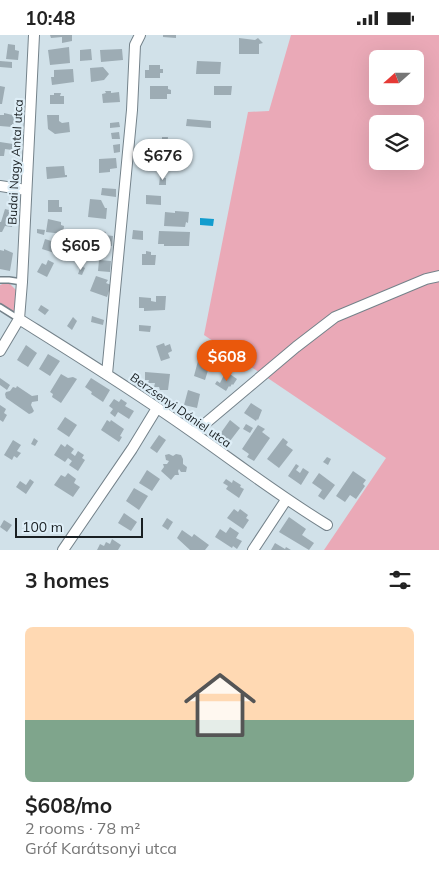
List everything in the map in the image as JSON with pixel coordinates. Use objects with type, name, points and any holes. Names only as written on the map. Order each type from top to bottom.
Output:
[{"type":"street","name":"Budai Nagy Antal utca","points":[[19,319],[34,35]]},
{"type":"street","points":[[107,374],[132,110],[135,45],[140,35]]},
{"type":"street","points":[[0,185],[26,190]]},
{"type":"street","points":[[194,433],[296,347],[335,317],[426,279],[439,276]]},
{"type":"street","points":[[1,349],[19,319]]},
{"type":"street","name":"Berzsenyi Dániel utca","points":[[19,319],[107,374],[194,433],[286,501],[327,525]]},
{"type":"street","points":[[63,550],[132,449],[157,408]]},
{"type":"street","points":[[253,550],[286,501]]},
{"type":"lane","points":[[0,281],[22,282]]},
{"type":"lane","points":[[0,307],[19,319]]},
{"type":"shaded area","points":[[291,35],[439,35],[439,550],[324,550],[386,458],[204,335],[248,112],[269,111]]},
{"type":"shaded area","points":[[10,284],[16,290],[15,313],[0,304],[0,285]]},
{"type":"water","points":[[200,218],[214,219],[213,226],[200,225]]},
{"type":"building","points":[[50,35],[72,35],[72,41],[62,43],[62,37],[51,38]]},
{"type":"building","points":[[163,35],[176,35],[176,38],[163,37]]},
{"type":"building","points":[[239,38],[255,40],[258,38],[263,43],[259,44],[259,54],[239,54]]},
{"type":"building","points":[[8,44],[15,45],[15,50],[19,51],[18,60],[6,59]]},
{"type":"building","points":[[69,47],[70,63],[50,65],[48,50]]},
{"type":"building","points":[[91,49],[92,60],[80,61],[80,50]]},
{"type":"building","points":[[122,49],[123,60],[101,62],[100,50]]},
{"type":"building","points":[[0,61],[12,62],[12,68],[0,67]]},
{"type":"building","points":[[197,61],[221,62],[220,74],[196,74]]},
{"type":"building","points":[[149,65],[160,65],[163,73],[160,73],[160,78],[145,78],[145,70],[149,70]]},
{"type":"building","points":[[103,67],[109,74],[104,80],[91,82],[90,68]]},
{"type":"building","points":[[73,69],[74,82],[52,85],[51,77],[54,77],[54,70]]},
{"type":"building","points":[[0,86],[5,87],[2,104],[0,104]]},
{"type":"building","points":[[150,86],[168,86],[171,94],[167,94],[167,99],[150,99]]},
{"type":"building","points":[[214,86],[232,86],[231,95],[214,95]]},
{"type":"building","points":[[105,91],[111,91],[111,93],[119,92],[120,102],[103,103],[102,94],[106,93]]},
{"type":"building","points":[[54,93],[61,93],[60,96],[64,96],[64,104],[50,104],[50,95],[54,95]]},
{"type":"building","points":[[4,113],[17,116],[16,124],[12,124],[12,127],[0,126],[0,115],[4,115]]},
{"type":"building","points":[[47,115],[59,115],[59,121],[62,123],[69,122],[70,132],[55,134],[48,129]]},
{"type":"building","points":[[187,119],[211,121],[211,128],[186,126]]},
{"type":"building","points":[[119,122],[120,127],[110,128],[110,123]]},
{"type":"building","points":[[119,132],[120,139],[112,139],[111,133]]},
{"type":"building","points":[[162,137],[168,137],[167,145],[162,145]]},
{"type":"building","points":[[0,142],[13,144],[12,150],[5,149],[4,156],[0,156]]},
{"type":"building","points":[[120,144],[120,152],[114,153],[113,145]]},
{"type":"building","points":[[178,147],[184,147],[183,155],[178,155]]},
{"type":"building","points":[[157,152],[177,154],[177,160],[181,161],[180,166],[159,166]]},
{"type":"building","points":[[116,158],[117,168],[110,169],[110,172],[99,173],[99,159]]},
{"type":"building","points":[[64,166],[67,177],[47,179],[46,167]]},
{"type":"building","points":[[160,177],[166,178],[166,185],[159,185]]},
{"type":"building","points":[[102,188],[116,189],[116,197],[101,195]]},
{"type":"building","points":[[146,195],[161,196],[161,205],[146,204]]},
{"type":"building","points":[[90,199],[101,200],[105,208],[107,208],[106,219],[88,217]]},
{"type":"building","points":[[48,200],[59,200],[59,207],[62,207],[62,212],[48,212]]},
{"type":"building","points":[[5,209],[13,211],[12,227],[5,226],[2,232],[0,232],[0,222]]},
{"type":"building","points":[[175,211],[189,212],[188,223],[186,222],[185,227],[164,226],[165,212],[175,213]]},
{"type":"building","points":[[48,219],[61,222],[61,225],[64,226],[63,234],[46,232]]},
{"type":"building","points":[[37,229],[45,230],[44,235],[37,233]]},
{"type":"building","points":[[133,230],[143,231],[143,240],[132,239]]},
{"type":"building","points":[[101,231],[106,232],[105,235],[113,236],[112,246],[99,245]]},
{"type":"building","points":[[159,231],[190,232],[189,246],[164,246],[164,244],[158,244]]},
{"type":"building","points":[[45,239],[69,245],[67,257],[42,249]]},
{"type":"building","points":[[4,249],[13,253],[10,271],[0,269],[0,250],[4,251]]},
{"type":"building","points":[[146,251],[151,252],[151,255],[156,255],[155,265],[142,265],[142,254],[146,254]]},
{"type":"building","points":[[48,260],[54,263],[47,277],[37,272],[42,263],[46,265]]},
{"type":"building","points":[[99,260],[111,261],[110,272],[98,271]]},
{"type":"building","points":[[81,266],[85,268],[82,275],[78,274]]},
{"type":"building","points":[[96,276],[108,280],[106,283],[111,285],[107,297],[90,291]]},
{"type":"building","points":[[156,296],[166,296],[165,310],[144,311],[144,308],[139,308],[139,297],[151,298],[151,301],[156,302]]},
{"type":"building","points":[[41,305],[49,310],[45,315],[38,310]]},
{"type":"building","points":[[92,316],[104,320],[103,325],[91,322]]},
{"type":"building","points":[[73,317],[77,321],[72,330],[67,326]]},
{"type":"building","points":[[139,325],[151,326],[150,332],[139,331]]},
{"type":"building","points":[[164,343],[165,346],[170,344],[172,351],[168,353],[170,358],[161,361],[156,346]]},
{"type":"building","points":[[26,345],[37,353],[28,367],[17,360]]},
{"type":"building","points":[[48,354],[60,361],[50,376],[39,369]]},
{"type":"building","points":[[199,357],[211,361],[205,380],[194,376]]},
{"type":"building","points":[[145,372],[170,374],[168,390],[160,390],[159,387],[154,387],[155,383],[148,383],[149,380],[145,380]]},
{"type":"building","points":[[227,372],[237,379],[226,391],[215,384],[217,381],[220,383]]},
{"type":"building","points":[[61,374],[68,378],[73,377],[77,379],[61,403],[52,397],[53,394],[50,392]]},
{"type":"building","points":[[0,378],[10,385],[7,390],[0,385]]},
{"type":"building","points":[[91,378],[110,390],[103,402],[91,394],[92,392],[85,387]]},
{"type":"building","points":[[17,386],[32,396],[38,395],[38,401],[32,402],[31,405],[34,411],[32,413],[29,414],[6,398],[6,392]]},
{"type":"building","points":[[188,390],[200,394],[197,408],[184,405]]},
{"type":"building","points":[[114,399],[119,402],[121,399],[127,403],[125,406],[134,411],[129,419],[118,412],[115,417],[110,413],[113,409],[109,406]]},
{"type":"building","points":[[251,403],[262,410],[256,421],[244,413]]},
{"type":"building","points":[[0,405],[6,409],[4,413],[7,415],[3,422],[0,420]]},
{"type":"building","points":[[65,417],[77,425],[69,437],[57,429]]},
{"type":"building","points":[[107,420],[110,422],[111,420],[124,429],[119,442],[101,430]]},
{"type":"building","points":[[230,420],[240,428],[230,441],[220,434]]},
{"type":"building","points":[[246,424],[253,428],[250,433],[243,429]]},
{"type":"building","points":[[258,425],[265,429],[262,432],[270,438],[254,461],[247,457],[249,454],[242,449]]},
{"type":"building","points":[[159,435],[166,440],[157,453],[150,448]]},
{"type":"building","points":[[34,438],[38,441],[35,446],[31,444]]},
{"type":"building","points":[[283,438],[288,442],[286,445],[293,450],[279,468],[267,459]]},
{"type":"building","points":[[13,440],[21,445],[17,451],[21,453],[17,458],[14,456],[12,460],[4,455]]},
{"type":"building","points":[[61,444],[65,447],[67,444],[74,449],[71,453],[75,456],[78,451],[84,455],[82,458],[85,460],[78,471],[69,465],[72,461],[68,458],[65,462],[54,455]]},
{"type":"building","points":[[176,454],[181,455],[183,464],[187,467],[186,472],[181,472],[179,469],[179,475],[175,475],[171,480],[161,471],[164,467],[163,464],[167,464],[169,461],[166,460],[165,455],[173,456]]},
{"type":"building","points":[[327,457],[331,459],[328,465],[323,462]]},
{"type":"building","points":[[296,464],[299,466],[296,470],[300,473],[303,468],[309,472],[301,485],[288,476]]},
{"type":"building","points":[[147,470],[160,479],[152,491],[139,483]]},
{"type":"building","points":[[353,471],[366,480],[363,484],[365,486],[356,499],[350,495],[345,502],[336,496]]},
{"type":"building","points":[[68,473],[76,479],[74,483],[80,487],[73,497],[54,485],[61,475],[65,477]]},
{"type":"building","points":[[319,473],[335,485],[324,500],[318,496],[322,490],[312,483]]},
{"type":"building","points":[[30,479],[34,482],[26,494],[16,487],[20,481],[26,485]]},
{"type":"building","points":[[226,479],[232,483],[233,480],[244,489],[239,498],[226,489],[228,486],[223,483]]},
{"type":"building","points":[[134,488],[148,496],[139,510],[126,501]]},
{"type":"building","points":[[234,509],[238,512],[240,509],[248,515],[246,518],[249,520],[243,529],[227,518]]},
{"type":"building","points":[[124,513],[137,522],[131,531],[118,523]]},
{"type":"building","points":[[289,517],[306,529],[302,535],[314,543],[309,550],[279,532]]},
{"type":"building","points":[[167,518],[173,522],[168,530],[162,526]]},
{"type":"building","points":[[4,520],[12,525],[7,532],[0,527]]},
{"type":"building","points":[[230,527],[239,533],[236,538],[242,541],[237,549],[233,546],[232,548],[215,537],[220,529],[226,533]]},
{"type":"building","points":[[182,530],[192,537],[194,534],[209,545],[205,550],[190,550],[177,538]]},
{"type":"building","points":[[112,539],[121,545],[118,550],[97,550],[100,544],[104,546],[106,542],[110,544]]},
{"type":"building","points":[[275,543],[285,549],[286,547],[291,550],[271,550]]}]
